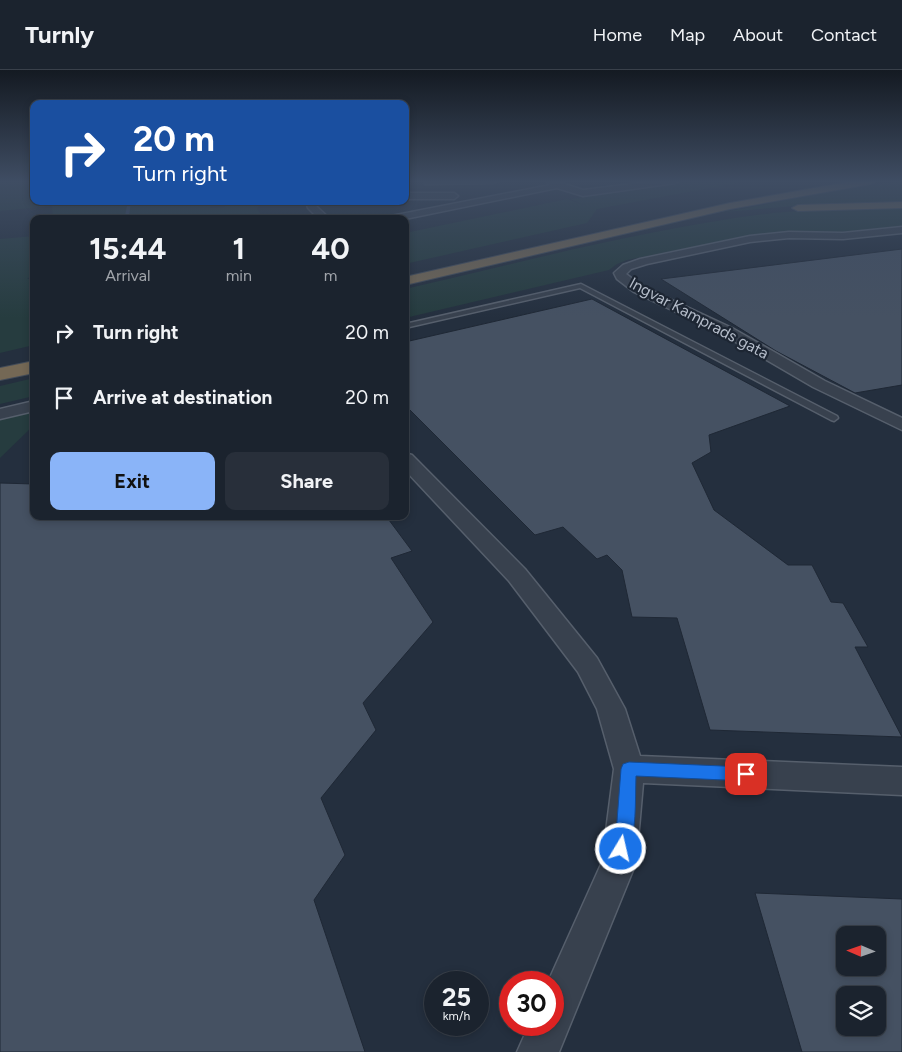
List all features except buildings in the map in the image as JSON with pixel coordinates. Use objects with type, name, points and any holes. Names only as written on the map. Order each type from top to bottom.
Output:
[{"type":"highway","points":[[409,268],[594,227]]},
{"type":"highway","points":[[409,280],[637,227]]},
{"type":"highway","points":[[0,360],[30,353]]},
{"type":"highway","points":[[0,374],[30,368]]},
{"type":"street","name":"Ingvar Kamprads gata","points":[[902,230],[843,236],[789,235],[750,239],[644,261],[627,267],[620,273],[621,277],[638,288],[727,331],[819,384],[902,426]]},
{"type":"street","points":[[0,414],[30,407]]},
{"type":"street","points":[[409,463],[517,575],[588,665],[611,709],[629,769],[626,821],[619,864],[564,991]]},
{"type":"street","points":[[629,769],[902,781]]},
{"type":"street","points":[[538,1052],[545,1036]]},
{"type":"lane","points":[[409,325],[581,286],[834,418]]},
{"type":"green space","points":[[434,227],[570,227],[409,263],[409,232]]},
{"type":"green space","points":[[680,227],[902,228],[843,234],[752,235],[627,260],[609,270],[409,317],[409,288],[588,246]]},
{"type":"green space","points":[[30,236],[30,277],[27,279],[30,279],[30,346],[0,353],[0,239]]},
{"type":"green space","points":[[30,379],[30,397],[0,404],[0,386]]},
{"type":"green space","points":[[30,413],[30,429],[0,458],[0,420]]},
{"type":"route","points":[[621,849],[626,821],[629,769],[746,774]]}]
